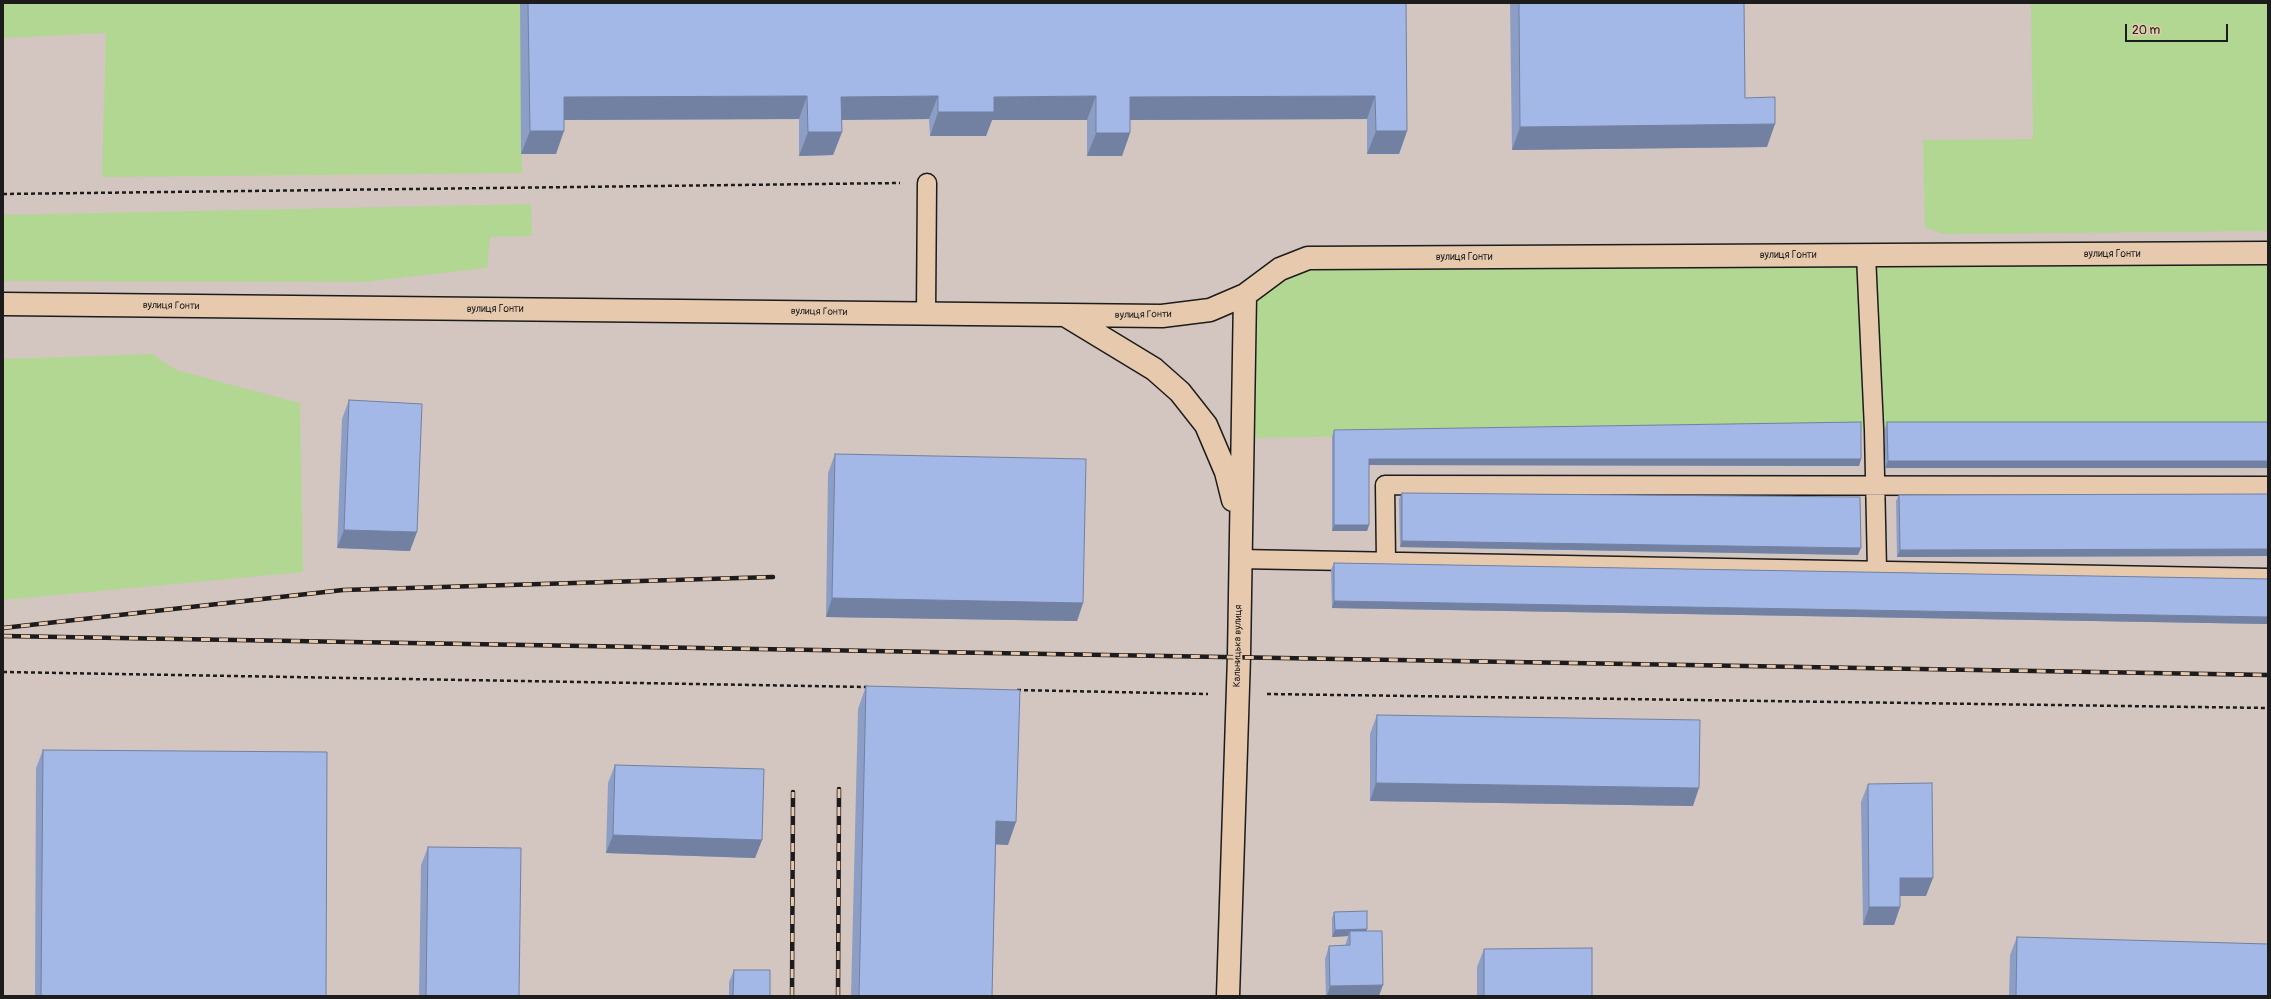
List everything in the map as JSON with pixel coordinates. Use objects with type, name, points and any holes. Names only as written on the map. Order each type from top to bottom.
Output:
[{"type":"street","name":"вулиця Гонти","points":[[3,304],[1162,316],[1210,310],[1245,295],[1280,270],[1308,258],[2268,253]]},
{"type":"street","name":"Кальницька вулиця","points":[[1228,996],[1237,694],[1245,295]]},
{"type":"street","points":[[1064,314],[1154,369],[1180,392],[1206,425],[1226,472],[1240,527]]},
{"type":"lane","points":[[926,313],[927,183]]},
{"type":"lane","points":[[1866,255],[1877,570]]},
{"type":"lane","points":[[1386,561],[1385,485],[1875,487],[2268,486]]},
{"type":"lane","points":[[1239,559],[2268,578]]},
{"type":"path","points":[[3,194],[927,183]]},
{"type":"path","points":[[3,672],[871,688]]},
{"type":"path","points":[[1014,690],[2268,708]]},
{"type":"shaded area","points":[[3,3],[2268,3],[2268,996],[3,996]]},
{"type":"green space","points":[[3,3],[520,3],[522,173],[102,177],[106,33],[3,38]]},
{"type":"green space","points":[[2031,3],[2268,3],[2268,231],[1943,234],[1925,227],[1923,140],[2033,139]]},
{"type":"green space","points":[[531,204],[532,236],[490,237],[487,268],[363,282],[3,281],[3,215]]},
{"type":"green space","points":[[2268,253],[2268,428],[1859,429],[1242,438],[1245,295],[1280,269]]},
{"type":"green space","points":[[152,354],[176,370],[300,403],[303,572],[3,600],[3,359]]},
{"type":"building","points":[[528,3],[1406,3],[1407,131],[1376,131],[1375,96],[1130,97],[1130,133],[1096,133],[1096,96],[994,97],[994,112],[938,112],[938,96],[841,97],[842,132],[808,132],[807,96],[564,97],[564,131],[530,131]]},
{"type":"building","points":[[1519,3],[1744,3],[1745,98],[1775,97],[1775,124],[1520,127]]},
{"type":"building","points":[[349,400],[422,404],[417,532],[344,530]]},
{"type":"building","points":[[1861,422],[1861,459],[1369,459],[1369,525],[1334,525],[1334,430]]},
{"type":"building","points":[[1887,422],[2268,422],[2268,461],[1888,461]]},
{"type":"building","points":[[835,454],[1086,459],[1083,603],[832,598]]},
{"type":"building","points":[[1402,493],[1860,497],[1861,548],[1402,541]]},
{"type":"building","points":[[2268,494],[2268,549],[1900,550],[1899,495]]},
{"type":"building","points":[[1334,563],[2268,579],[2268,617],[1334,601]]},
{"type":"building","points":[[866,686],[1020,690],[1016,822],[996,821],[992,996],[859,996]]},
{"type":"building","points":[[1377,715],[1700,720],[1699,788],[1376,783]]},
{"type":"building","points":[[43,750],[327,752],[326,996],[41,996]]},
{"type":"building","points":[[615,765],[764,769],[762,840],[613,835]]},
{"type":"building","points":[[1932,783],[1933,878],[1900,878],[1900,907],[1869,907],[1868,784]]},
{"type":"building","points":[[428,847],[521,848],[519,996],[426,996]]},
{"type":"building","points":[[1367,911],[1367,929],[1335,930],[1334,912]]},
{"type":"building","points":[[1350,931],[1382,931],[1383,985],[1330,986],[1329,946],[1350,945]]},
{"type":"building","points":[[2017,937],[2268,944],[2268,996],[2016,996]]},
{"type":"building","points":[[1592,948],[1592,996],[1484,996],[1484,949]]},
{"type":"building","points":[[734,970],[770,970],[770,996],[733,996]]},
{"type":"railway","points":[[3,628],[343,590],[773,577]]},
{"type":"railway","points":[[3,636],[2268,675]]},
{"type":"railway","points":[[838,996],[839,789]]},
{"type":"railway","points":[[792,996],[793,792]]}]
